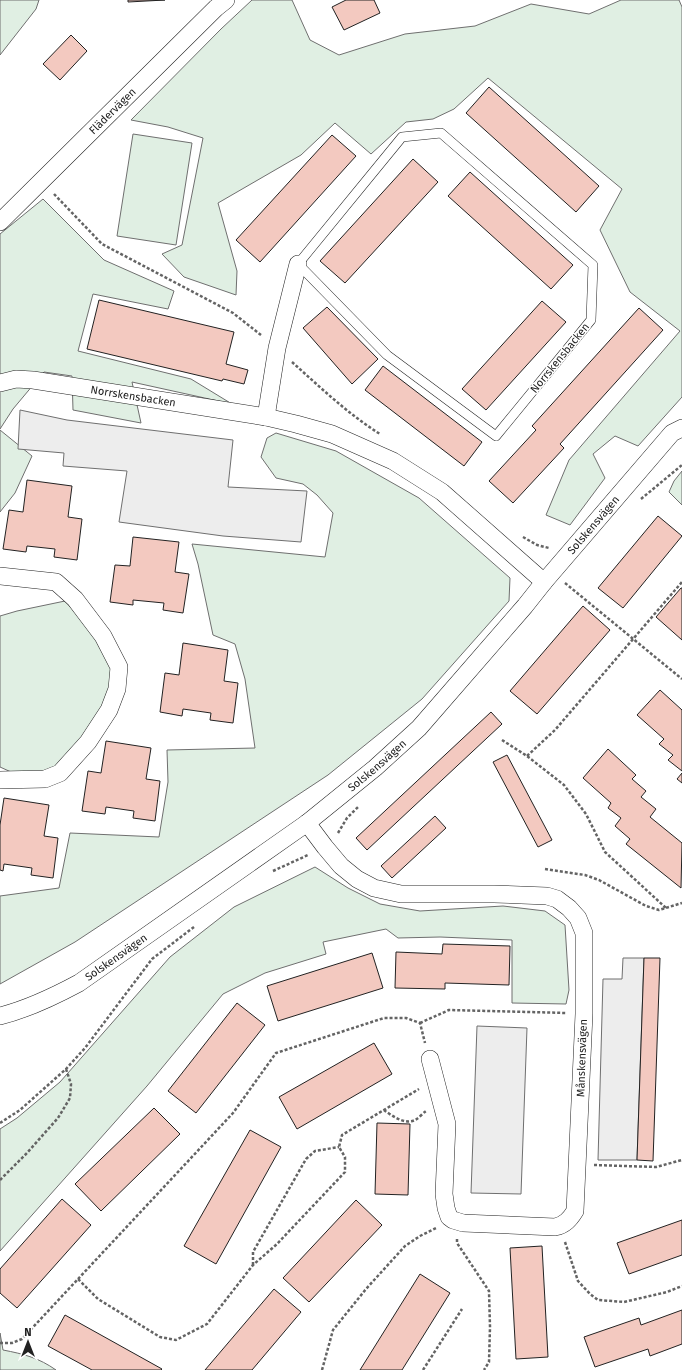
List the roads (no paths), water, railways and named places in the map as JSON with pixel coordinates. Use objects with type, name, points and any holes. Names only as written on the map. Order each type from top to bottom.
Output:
[{"type":"street","name":"Flädervägen","points":[[0,222],[219,3]]},
{"type":"street","name":"Norrskensbacken","points":[[266,417],[277,348],[298,264]]},
{"type":"street","name":"Norrskensbacken","points":[[0,383],[16,380],[33,380],[266,417],[332,434],[393,461],[442,492],[544,582]]},
{"type":"street","name":"Solskensvägen","points":[[0,1016],[19,1011],[48,999],[79,983],[307,823],[375,768],[419,728],[510,624],[544,582],[672,433],[682,428]]},
{"type":"street","points":[[0,576],[56,582],[75,599],[103,636],[119,667],[117,689],[110,710],[88,742],[60,773],[45,779],[0,780]]},
{"type":"street","name":"Månskensvägen","points":[[307,823],[341,866],[357,879],[374,888],[401,894],[494,894],[547,896],[557,899],[569,908],[578,918],[584,933],[584,1014],[575,1211],[570,1219],[560,1226],[463,1223],[449,1217],[444,1194],[447,1124],[430,1059]]},
{"type":"lane","name":"Norrskensbacken","points":[[441,133],[593,265],[591,320],[496,436],[387,355],[298,264],[402,137],[441,133]]}]
